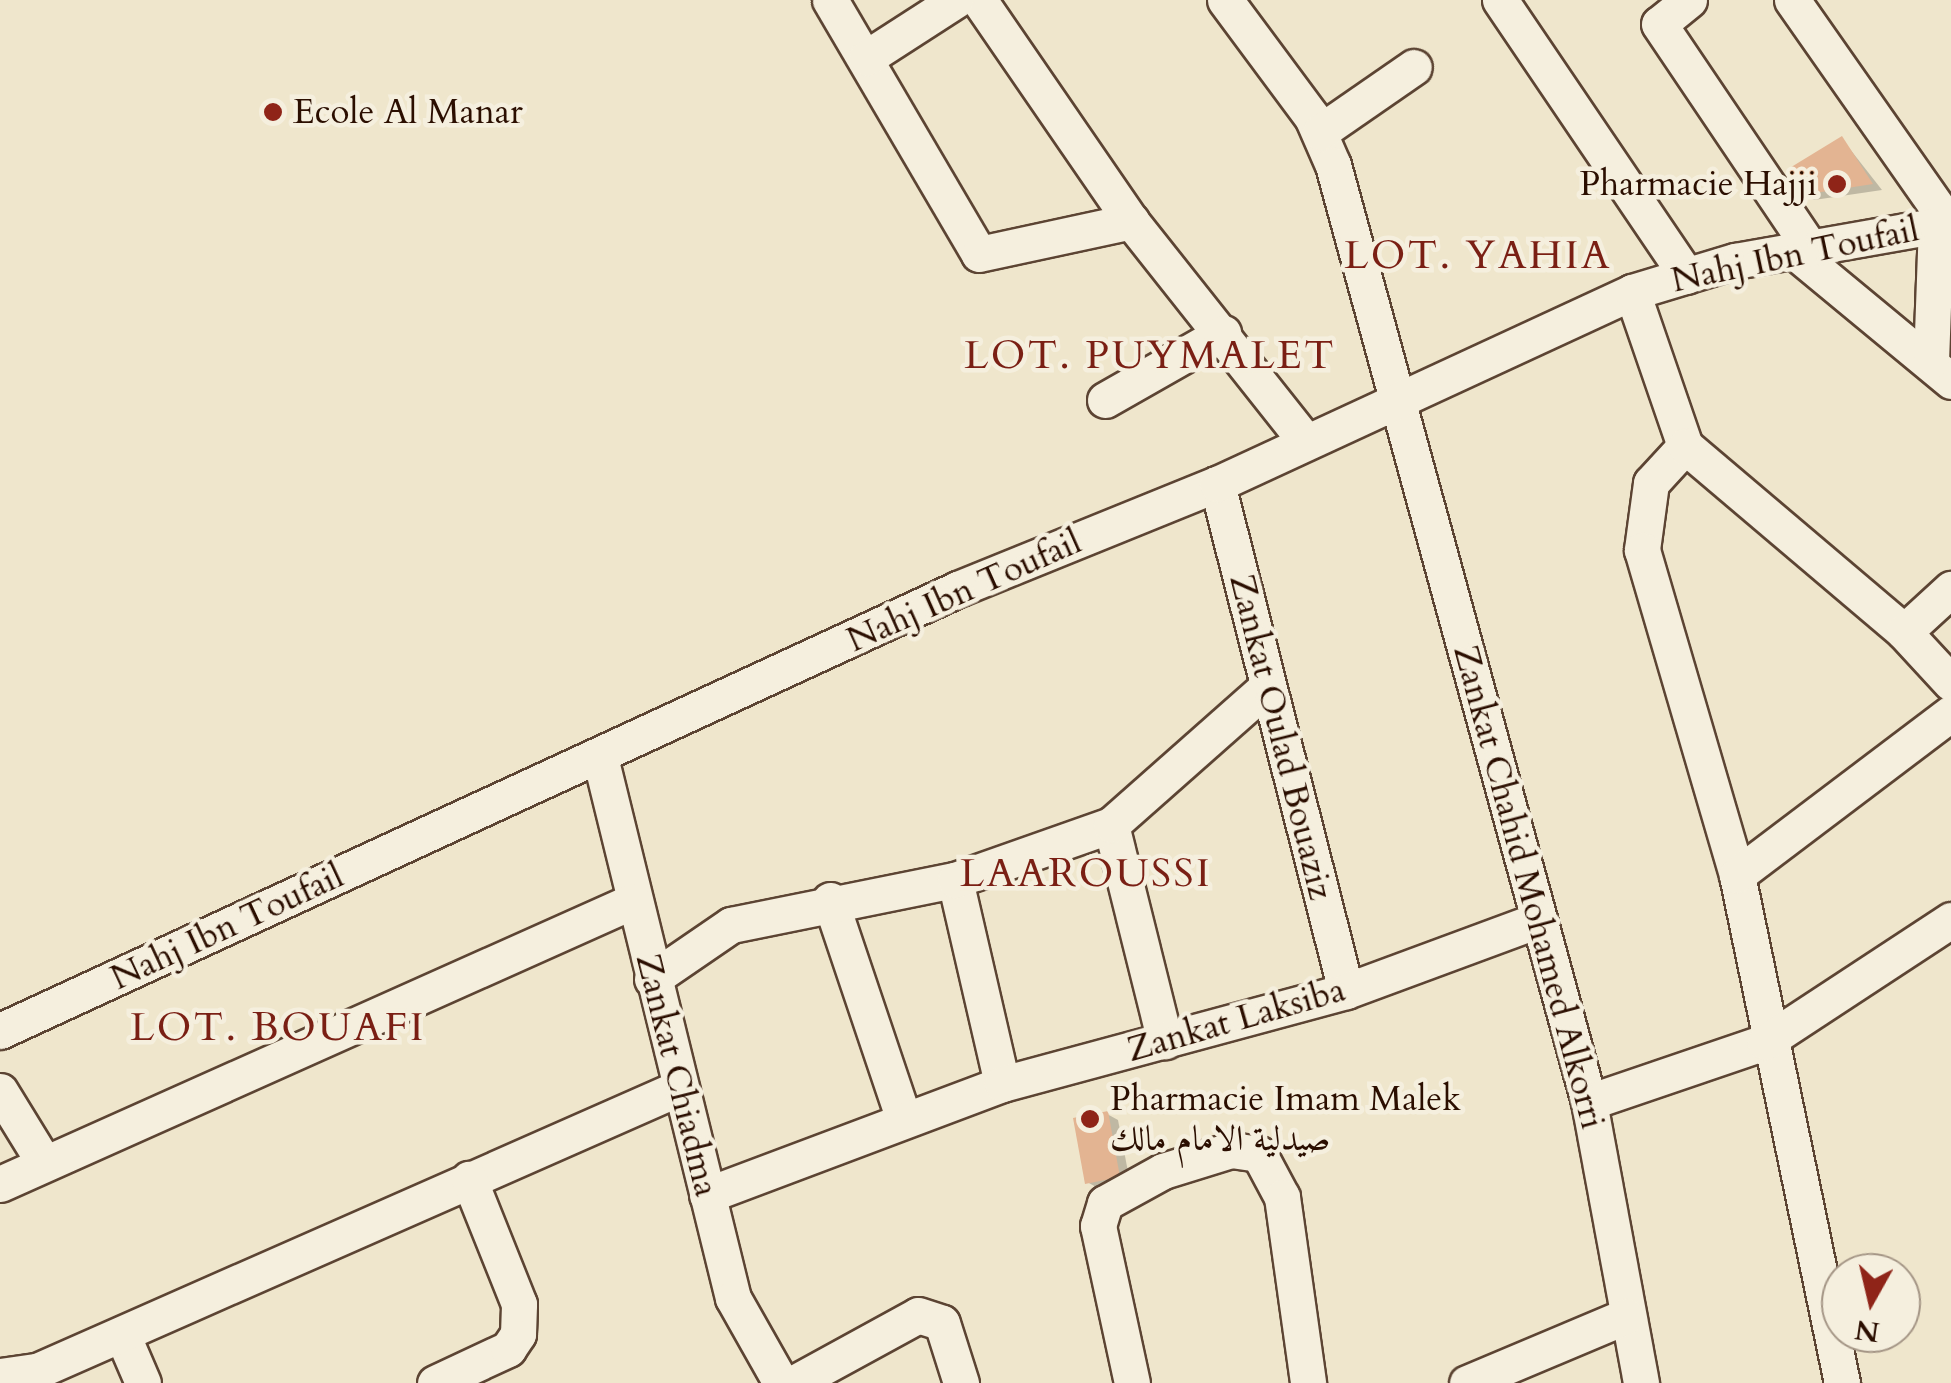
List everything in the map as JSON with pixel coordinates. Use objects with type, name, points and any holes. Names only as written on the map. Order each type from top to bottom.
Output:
[{"type":"street","points":[[830,0],[986,258],[1131,221]]},
{"type":"street","points":[[866,58],[956,0]]},
{"type":"street","points":[[980,0],[1131,221],[1224,333],[1304,439]]},
{"type":"street","points":[[1500,0],[1686,276]]},
{"type":"street","points":[[1689,0],[1650,12],[1802,249],[1941,371]]},
{"type":"street","points":[[1792,0],[1945,223],[1941,371]]},
{"type":"street","name":"Zankat Chahid Mohamed Alkorri","points":[[1227,1],[1320,132],[1398,396],[1589,1102],[1626,1316],[1642,1383]]},
{"type":"street","points":[[1320,132],[1414,67]]},
{"type":"street","name":"Nahj Ibn Toufail","points":[[0,1031],[958,589],[1217,484],[1304,439],[1632,292],[1802,249],[1945,223]]},
{"type":"street","points":[[1632,292],[1685,446],[1904,632],[1951,682]]},
{"type":"street","points":[[1105,400],[1224,333]]},
{"type":"street","points":[[1685,446],[1651,483],[1642,550],[1737,874],[1765,1042],[1842,1383]]},
{"type":"street","name":"Zankat Oulad Bouaziz","points":[[1217,484],[1346,991]]},
{"type":"street","points":[[1904,632],[1951,589]]},
{"type":"street","points":[[652,978],[731,924],[830,900],[955,880],[1111,825],[1267,686]]},
{"type":"street","points":[[1737,874],[1951,713]]},
{"type":"street","name":"Zankat Chiadma","points":[[600,757],[732,1298],[781,1383]]},
{"type":"street","points":[[1111,825],[1165,1041]]},
{"type":"street","points":[[955,880],[1002,1084]]},
{"type":"street","points":[[830,900],[902,1117]]},
{"type":"street","points":[[0,1184],[43,1160],[633,901]]},
{"type":"street","name":"Zankat Laksiba","points":[[707,1195],[902,1117],[1002,1084],[1346,991],[1538,920]]},
{"type":"street","points":[[1589,1102],[1765,1042],[1951,920]]},
{"type":"street","points":[[0,1376],[37,1371],[679,1088]]},
{"type":"street","points":[[0,1091],[43,1160]]},
{"type":"street","points":[[1132,1383],[1098,1226],[1105,1204],[1230,1150],[1259,1154],[1282,1196],[1308,1383]]},
{"type":"street","points":[[435,1383],[508,1349],[518,1334],[519,1304],[469,1179]]},
{"type":"street","points":[[794,1383],[918,1316],[942,1323],[961,1383]]},
{"type":"street","points":[[1467,1383],[1626,1316]]},
{"type":"street","points":[[122,1334],[143,1383]]},
{"type":"building","points":[[1842,136],[1873,184],[1802,195],[1788,169]]},
{"type":"building","points":[[1108,1111],[1120,1177],[1085,1184],[1073,1118]]},
{"type":"place","name":"Ecole Al Manar","points":[[273,112]]},
{"type":"place","name":"Pharmacie Hajji","points":[[1837,184]]},
{"type":"place","name":"Pharmacie Imam Malek صيدلية الامام مالك","points":[[1090,1119]]},
{"type":"district","name":"LOT. YAHIA","points":[[1478,256]]},
{"type":"district","name":"LOT. PUYMALET","points":[[1150,356]]},
{"type":"district","name":"LAAROUSSI","points":[[1086,874]]},
{"type":"district","name":"LOT. BOUAFI","points":[[278,1028]]}]
